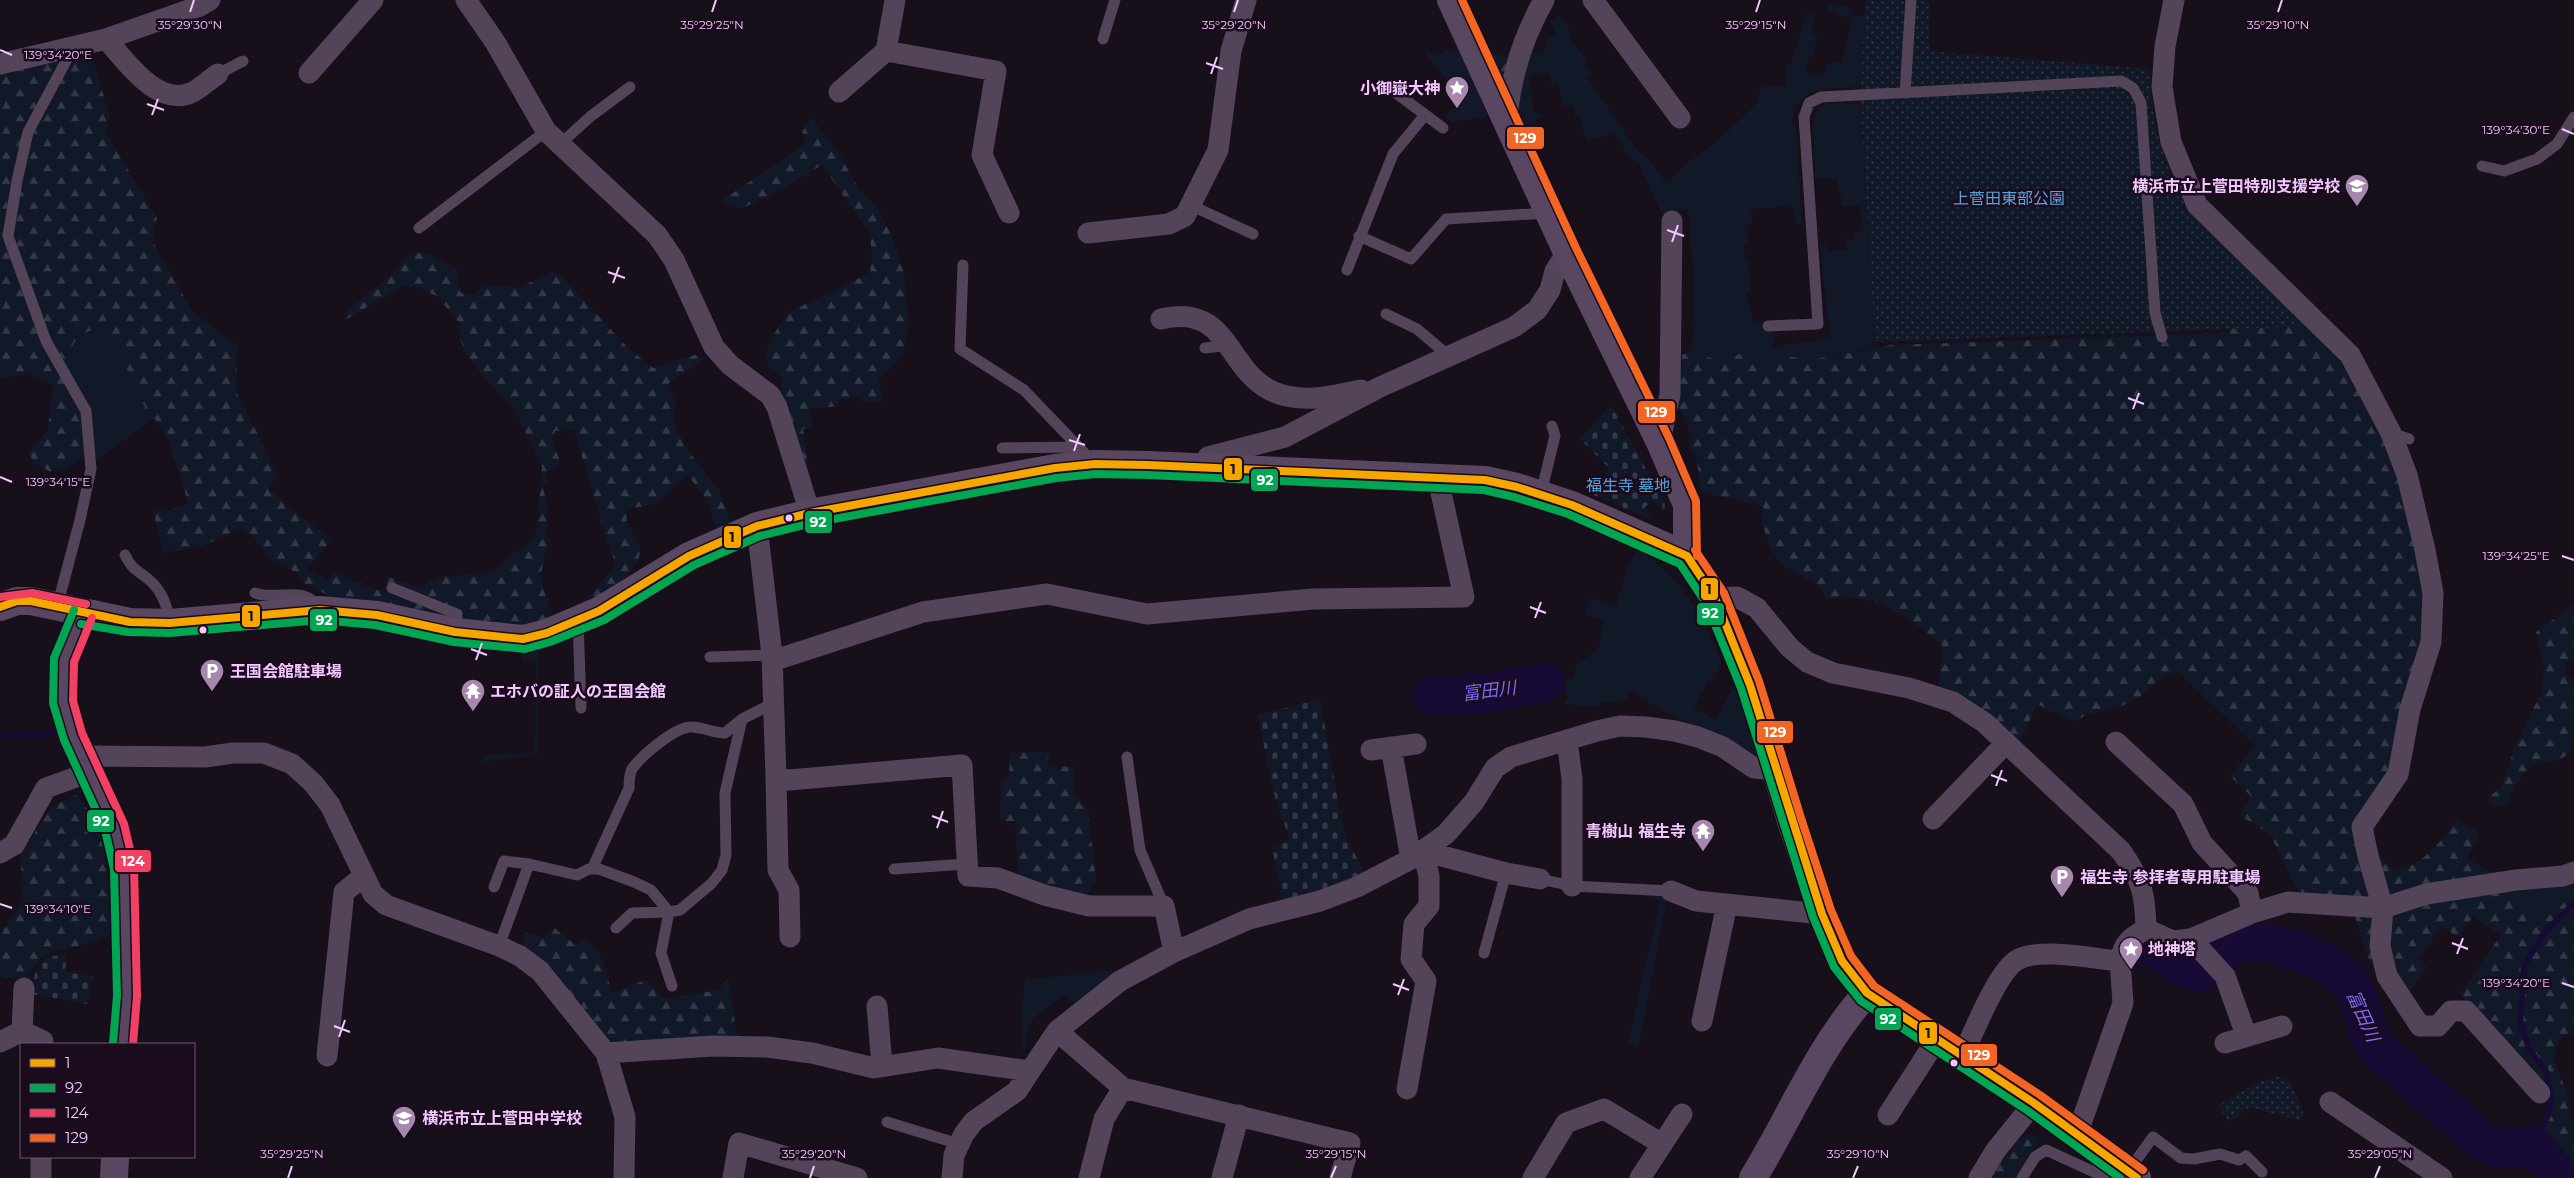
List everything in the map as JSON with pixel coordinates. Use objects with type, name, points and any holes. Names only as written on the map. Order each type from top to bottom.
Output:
[{"type":"main road","points":[[1452,0],[1567,252],[1660,442],[1687,505],[1687,556]]},
{"type":"main road","points":[[0,607],[17,601],[31,601],[83,614],[130,622],[170,623],[320,610],[377,616],[455,632],[523,639],[547,633],[599,611],[689,556],[757,526],[810,513],[1055,468],[1087,455],[1204,469],[1486,480],[1541,493],[1687,556],[1715,598],[1750,685],[1822,914],[1842,962],[1867,993],[2034,1103],[2077,1135],[2124,1176]]},
{"type":"main road","points":[[83,614],[64,660],[62,678],[63,702],[73,737],[115,827],[124,868],[127,996],[123,1043]]},
{"type":"main road","points":[[1753,1178],[1777,1139],[1830,1039],[1867,993]]},
{"type":"main road","points":[[114,1178],[115,1158]]},
{"type":"street","points":[[0,64],[106,39],[200,6],[210,0]]},
{"type":"street","points":[[309,72],[372,0]]},
{"type":"street","points":[[466,0],[495,42],[553,138],[656,235],[674,260],[714,347],[730,365],[770,395],[777,407],[810,513]]},
{"type":"street","points":[[839,92],[886,51],[895,0]]},
{"type":"street","points":[[1088,233],[1169,224],[1185,216],[1218,150],[1231,51],[1246,0]]},
{"type":"street","points":[[1507,121],[1514,68],[1531,23],[1544,0]]},
{"type":"street","points":[[1593,0],[1680,118]]},
{"type":"street","points":[[2174,0],[2165,46],[2162,87],[2171,142],[2196,204],[2350,355],[2400,436],[2433,594],[2431,642],[2410,709],[2398,774],[2362,827],[2383,908],[2380,946],[2387,976],[2420,1026],[2438,1026],[2451,1011],[2466,1011],[2540,1093]]},
{"type":"street","points":[[106,39],[142,78],[156,90],[181,95],[192,92],[218,74]]},
{"type":"street","points":[[886,51],[996,71],[982,154],[1009,213]]},
{"type":"street","points":[[1660,442],[1670,394],[1672,221]]},
{"type":"street","points":[[1204,469],[1208,457],[1285,436],[1380,386],[1450,357],[1514,327],[1536,310],[1550,290],[1555,271],[1567,252]]},
{"type":"street","points":[[1161,319],[1177,315],[1213,326],[1230,345],[1242,366],[1258,384],[1276,393],[1296,398],[1319,399],[1380,386]]},
{"type":"street","points":[[772,658],[923,612],[1047,594],[1147,614],[1313,598],[1464,597],[1438,479]]},
{"type":"street","points":[[757,526],[772,658],[778,870],[789,890],[790,936]]},
{"type":"street","points":[[1715,598],[1738,597],[1757,608],[1790,648],[1807,662],[1833,673],[1909,688],[1953,702],[1985,723],[2121,851],[2138,874],[2145,902],[2146,929]]},
{"type":"street","points":[[952,1178],[954,1155],[974,1121],[1017,1091],[1056,1031],[1120,981],[1174,952],[1249,919],[1329,898],[1356,887],[1417,855],[1446,834],[1474,802],[1495,768],[1511,757],[1620,726],[1675,731],[1723,747],[1754,768],[1776,770]]},
{"type":"street","points":[[1567,740],[1572,779],[1572,886]]},
{"type":"street","points":[[2116,742],[2183,804],[2202,843],[2248,893],[2252,913]]},
{"type":"street","points":[[1933,819],[2006,743]]},
{"type":"street","points":[[1408,1089],[1426,981],[1412,959],[1414,924],[1429,906],[1429,876],[1417,855],[1381,749],[1416,744]]},
{"type":"street","points":[[0,853],[14,845],[46,788],[86,764],[204,758],[233,753],[264,753],[292,764],[313,784],[330,805],[373,894],[386,905],[500,946],[520,956],[540,971],[606,1053],[625,1117],[624,1178]]},
{"type":"street","points":[[776,778],[789,780],[962,765],[968,876],[998,878],[1044,895],[1088,906],[1164,906],[1174,952]]},
{"type":"street","points":[[1417,855],[1540,879]]},
{"type":"street","points":[[2196,945],[2252,913],[2288,902],[2383,908],[2426,894],[2516,880],[2563,876],[2574,872]]},
{"type":"street","points":[[327,1056],[344,892],[364,876]]},
{"type":"street","points":[[1671,891],[1696,901],[1822,914]]},
{"type":"street","points":[[1702,1021],[1727,904]]},
{"type":"street","points":[[2146,929],[2173,941],[2196,945],[2226,976],[2246,1035]]},
{"type":"street","points":[[2077,1135],[2123,1003],[2120,961],[2123,946],[2130,938],[2146,929]]},
{"type":"street","points":[[1962,1057],[2002,976],[2016,960],[2049,954],[2120,961]]},
{"type":"street","points":[[22,1031],[24,988]]},
{"type":"street","points":[[877,1006],[882,1066]]},
{"type":"street","points":[[2225,1043],[2246,1035],[2282,1026]]},
{"type":"street","points":[[0,1042],[22,1031]]},
{"type":"street","points":[[22,1031],[42,1041],[42,1043]]},
{"type":"street","points":[[1056,1031],[1123,1088],[1350,1143],[1340,1178]]},
{"type":"street","points":[[1888,1115],[1937,1040]]},
{"type":"street","points":[[606,1053],[713,1046],[767,1047],[812,1053],[874,1068],[938,1058],[1030,1071]]},
{"type":"street","points":[[1089,1178],[1104,1119],[1123,1088]]},
{"type":"street","points":[[2330,1102],[2442,1178]]},
{"type":"street","points":[[1978,1178],[1996,1150],[2034,1103]]},
{"type":"street","points":[[1533,1178],[1566,1123],[1604,1109],[1662,1144]]},
{"type":"street","points":[[1640,1178],[1682,1114]]},
{"type":"street","points":[[1222,1178],[1240,1115]]},
{"type":"street","points":[[733,1178],[738,1143],[857,1178]]},
{"type":"street","points":[[41,1158],[41,1178]]},
{"type":"lane","points":[[1103,39],[1115,0]]},
{"type":"lane","points":[[1905,93],[1911,0]]},
{"type":"lane","points":[[57,607],[80,520],[90,469],[86,411],[46,341],[8,236],[17,180],[28,132],[73,48]]},
{"type":"lane","points":[[218,74],[244,61]]},
{"type":"lane","points":[[1768,326],[1818,324],[1804,117],[1809,103],[1821,97],[2121,80],[2133,88],[2141,103],[2155,313],[2162,336]]},
{"type":"lane","points":[[419,228],[553,138],[591,116],[630,87]]},
{"type":"lane","points":[[1392,90],[1443,128]]},
{"type":"lane","points":[[1347,270],[1359,236],[1394,154],[1425,115]]},
{"type":"lane","points":[[2482,166],[2504,170],[2537,159],[2557,144],[2574,117]]},
{"type":"lane","points":[[1190,205],[1253,234]]},
{"type":"lane","points":[[1359,236],[1411,259],[1446,219],[1549,213]]},
{"type":"lane","points":[[963,265],[960,349],[1024,390],[1087,455]]},
{"type":"lane","points":[[1386,314],[1417,329],[1450,357]]},
{"type":"lane","points":[[1205,348],[1230,345]]},
{"type":"lane","points":[[1541,493],[1554,436],[1552,426]]},
{"type":"lane","points":[[1002,448],[1087,455]]},
{"type":"lane","points":[[125,555],[133,569],[147,578],[158,589],[166,603],[170,623]]},
{"type":"lane","points":[[392,588],[457,614],[455,632]]},
{"type":"lane","points":[[255,593],[263,596],[304,595],[314,600],[320,610]]},
{"type":"lane","points":[[578,621],[581,708]]},
{"type":"lane","points":[[710,657],[772,658]]},
{"type":"lane","points":[[592,869],[630,788],[629,776],[633,768],[663,739],[678,730],[692,727],[712,733],[725,733],[742,719],[774,703]]},
{"type":"lane","points":[[616,928],[632,913],[680,910],[712,883],[722,870],[726,855],[725,792],[742,719]]},
{"type":"lane","points":[[1127,757],[1140,850],[1164,906]]},
{"type":"lane","points":[[494,887],[504,861],[529,864],[577,875],[592,869],[651,890],[669,912]]},
{"type":"lane","points":[[500,946],[529,864]]},
{"type":"lane","points":[[894,869],[967,864]]},
{"type":"lane","points":[[1484,953],[1506,873]]},
{"type":"lane","points":[[1540,879],[1572,886],[1671,891]]},
{"type":"lane","points":[[669,912],[661,953],[672,986]]},
{"type":"lane","points":[[887,1122],[960,1144]]},
{"type":"lane","points":[[2022,1178],[2035,1157],[2046,1150],[2124,1176],[2153,1137],[2181,1158],[2194,1159],[2220,1154],[2239,1160],[2246,1156],[2262,1172]]},
{"type":"green space","name":"上菅田東部公園","points":[[1865,0],[1929,0],[1929,51],[2150,69],[2154,117],[2160,141],[2167,164],[2189,206],[2204,226],[2221,243],[2263,278],[2310,326],[1875,342],[1860,95]]},
{"type":"green space","points":[[1828,2],[1852,9],[1851,14],[1864,17],[1860,87],[1815,91],[1806,95],[1794,111],[1792,125],[1796,125],[1802,224],[1795,224],[1794,206],[1751,209],[1752,224],[1747,224],[1748,243],[1744,244],[1745,260],[1749,260],[1750,291],[1747,292],[1748,306],[1751,306],[1752,321],[1766,321],[1766,332],[1774,332],[1773,347],[1830,338],[1820,245],[1826,244],[1827,251],[1846,249],[1845,239],[1853,239],[1853,232],[1861,232],[1860,205],[1841,207],[1841,192],[1838,193],[1837,179],[1815,179],[1813,117],[1821,107],[1833,103],[1860,104],[1874,347],[1810,360],[1787,356],[1766,365],[1739,354],[1732,358],[1721,360],[1692,352],[1694,278],[1688,209],[1663,216],[1638,162],[1630,159],[1615,133],[1587,141],[1578,116],[1574,117],[1573,105],[1563,107],[1558,83],[1551,84],[1549,73],[1529,75],[1534,114],[1541,114],[1541,118],[1523,128],[1514,101],[1528,50],[1541,55],[1549,36],[1554,38],[1556,34],[1549,21],[1560,15],[1572,35],[1570,39],[1587,60],[1583,64],[1592,73],[1587,77],[1637,150],[1649,159],[1664,180],[1668,181],[1691,160],[1719,140],[1755,105],[1761,87],[1786,87],[1786,65],[1791,64],[1806,13],[1814,15],[1812,34],[1817,34],[1814,56],[1809,56],[1806,73],[1824,76],[1826,66],[1834,62],[1842,63],[1852,18],[1837,15],[1838,13],[1826,10]]},
{"type":"green space","points":[[89,47],[109,113],[107,134],[157,218],[152,240],[192,311],[237,346],[237,393],[278,474],[268,489],[312,525],[333,539],[307,569],[329,580],[333,573],[385,592],[386,576],[419,588],[440,577],[478,574],[495,569],[502,564],[507,556],[528,545],[537,531],[542,466],[514,409],[482,376],[465,352],[459,336],[459,323],[438,297],[423,289],[404,286],[345,320],[343,318],[352,306],[392,275],[409,253],[415,252],[434,256],[456,269],[460,292],[468,296],[476,293],[483,284],[519,288],[553,271],[564,279],[629,349],[653,368],[695,355],[701,356],[702,360],[667,385],[676,402],[672,419],[683,444],[719,491],[731,521],[718,528],[715,526],[709,503],[690,478],[686,477],[658,502],[631,508],[626,519],[637,539],[640,551],[633,569],[603,596],[571,618],[556,625],[543,627],[499,627],[492,620],[485,621],[481,627],[332,597],[301,582],[296,572],[270,560],[252,535],[238,529],[201,547],[164,553],[153,511],[169,510],[189,504],[168,441],[155,419],[146,410],[108,328],[90,331],[79,338],[63,365],[84,400],[87,455],[68,468],[50,472],[33,462],[29,452],[48,430],[53,384],[29,374],[0,378],[0,72]],"holes":[[[574,429],[602,525],[615,562],[613,568],[591,595],[570,611],[547,619],[552,613],[542,585],[542,570],[550,541],[546,537],[548,509],[542,483],[547,483],[547,470],[554,471],[560,461],[552,440],[555,431]]]},
{"type":"green space","points":[[1448,49],[1460,52],[1488,117],[1451,122],[1444,116],[1463,101],[1425,53],[1428,50],[1438,55]]},
{"type":"green space","points":[[1486,50],[1511,59],[1506,88]]},
{"type":"green space","points":[[811,117],[839,153],[860,191],[878,208],[891,235],[904,273],[909,324],[903,355],[878,380],[884,401],[861,401],[861,396],[839,399],[839,406],[810,409],[813,428],[803,429],[810,480],[779,396],[783,378],[768,366],[766,351],[777,329],[789,312],[870,273],[872,257],[870,234],[822,165],[768,196],[746,206],[734,207],[721,201],[804,145],[805,137],[802,132]]},
{"type":"green space","points":[[2256,271],[2348,358],[2385,426],[2430,594],[2408,779],[2373,825],[2378,849],[2385,863],[2396,868],[2408,867],[2421,860],[2446,835],[2457,820],[2475,830],[2479,837],[2467,858],[2508,883],[2503,894],[2545,919],[2574,894],[2574,1035],[2566,1034],[2558,1041],[2555,1057],[2558,1072],[2567,1092],[2571,1108],[2570,1117],[2574,1127],[2574,1178],[2568,1178],[2540,1147],[2537,1136],[2548,1114],[2550,1102],[2549,1089],[2533,1067],[2460,994],[2501,935],[2473,917],[2458,937],[2441,926],[2419,959],[2427,966],[2407,997],[2394,999],[2369,959],[2361,940],[2355,915],[2319,912],[2296,887],[2270,834],[2239,815],[2251,796],[2230,776],[2255,746],[2179,672],[2159,680],[2133,701],[2088,715],[2074,722],[2037,704],[2017,749],[1938,692],[1942,645],[1903,616],[1875,602],[1860,598],[1844,597],[1827,599],[1818,585],[1782,565],[1770,549],[1761,519],[1764,508],[1760,505],[1701,492],[1697,460],[1688,444],[1693,436],[1678,407],[1682,355],[1689,351],[1720,360],[1732,358],[1739,354],[1766,365],[1775,358],[1787,356],[1810,360],[1891,345],[2230,333],[2229,319]]},
{"type":"green space","points":[[91,328],[108,328],[146,410],[155,418],[94,462],[63,365],[75,340]]},
{"type":"green space","name":"福生寺 墓地","points":[[1611,405],[1665,504],[1664,513],[1652,501],[1644,508],[1653,520],[1589,493],[1610,469],[1580,439]]},
{"type":"green space","points":[[1638,549],[1668,573],[1689,599],[1722,663],[1712,682],[1709,681],[1694,708],[1716,720],[1732,690],[1736,690],[1757,757],[1656,707],[1630,690],[1626,701],[1600,702],[1598,707],[1565,704],[1565,700],[1568,698],[1564,684],[1569,678],[1574,677],[1575,667],[1598,648],[1604,620],[1585,614],[1590,597],[1616,606],[1628,565]]},
{"type":"green space","points":[[2574,604],[2574,661],[2567,662],[2564,672],[2574,679],[2573,745],[2565,756],[2534,765],[2524,772],[2506,806],[2498,807],[2490,804],[2488,798],[2502,786],[2514,749],[2541,693],[2544,667],[2536,632]]},
{"type":"green space","points":[[539,650],[538,755],[482,762],[483,755],[535,753],[536,660],[522,660],[522,651]]},
{"type":"green space","points":[[1320,699],[1343,830],[1367,878],[1283,905],[1272,847],[1290,841],[1283,820],[1281,820],[1269,773],[1258,715]]},
{"type":"green space","points":[[1049,752],[1047,766],[1074,767],[1074,793],[1088,810],[1096,881],[1083,901],[1019,880],[1015,821],[1000,821],[1001,780],[1009,779],[1010,753]]},
{"type":"green space","points":[[76,795],[88,810],[102,843],[108,879],[110,935],[90,943],[42,955],[27,977],[0,978],[0,935],[24,899],[20,854],[53,806]]},
{"type":"green space","points":[[2574,877],[2574,894],[2545,919],[2503,894],[2508,883]]},
{"type":"green space","points":[[1571,891],[1668,894],[1638,1050],[1628,1042],[1660,901],[1649,896]]},
{"type":"green space","points":[[553,927],[576,945],[585,938],[600,953],[612,992],[646,980],[665,999],[718,990],[729,978],[736,1032],[745,1041],[611,1050],[522,947],[525,933],[545,938]]},
{"type":"green space","points":[[67,954],[65,972],[93,976],[88,1004],[31,994],[35,973],[46,957]]},
{"type":"green space","points":[[1117,970],[1117,974],[1076,1004],[1064,995],[1036,1016],[1032,1021],[1027,1036],[1025,1062],[1021,1033],[1025,975],[1031,979]]},
{"type":"green space","points":[[2280,1076],[2290,1080],[2303,1112],[2302,1121],[2248,1108],[2229,1122],[2218,1105],[2257,1083]]},
{"type":"green space","points":[[2026,1135],[2032,1135],[2042,1140],[2027,1157],[2015,1178],[1990,1178],[2019,1139]]},
{"type":"waterway","name":"富田川","points":[[1433,696],[1489,693],[1545,682]]},
{"type":"waterway","points":[[0,736],[53,733]]},
{"type":"waterway","points":[[2534,1146],[2548,1115],[2551,1097],[2546,1071],[2530,1051],[2520,1023],[2524,966],[2545,932],[2574,903]]},
{"type":"waterway","name":"富田川","points":[[2141,944],[2151,945],[2184,968],[2201,972],[2217,957],[2235,945],[2249,942],[2290,949],[2333,969],[2345,978],[2356,992],[2369,1033],[2379,1051],[2484,1142],[2497,1149],[2534,1146],[2561,1178]]},
{"type":"transit line","name":"129","points":[[1462,0],[1576,248],[1669,438],[1696,501],[1697,556]]},
{"type":"transit line","name":"1","points":[[0,607],[17,601],[31,601],[130,622],[170,623],[320,610],[377,615],[455,632],[523,639],[547,633],[599,611],[689,556],[757,526],[810,513],[1055,468],[1095,464],[1148,465],[1485,480],[1517,487],[1572,505],[1687,556],[1715,598],[1750,685],[1822,914],[1842,961],[1867,993],[2034,1103],[2137,1178]]},
{"type":"transit line","name":"92","points":[[81,624],[128,632],[170,633],[320,620],[375,625],[454,642],[525,649],[550,642],[604,620],[694,565],[760,536],[812,523],[1056,478],[1095,474],[1148,475],[1484,490],[1514,497],[1568,514],[1680,564],[1706,603],[1741,688],[1813,917],[1834,967],[1861,1001],[2028,1111],[2120,1178]]},
{"type":"transit line","name":"129","points":[[1695,550],[1724,593],[1759,681],[1831,910],[1851,956],[1874,986],[2040,1095],[2143,1170]]},
{"type":"transit line","name":"124","points":[[0,597],[32,593],[86,604]]},
{"type":"transit line","name":"92","points":[[74,610],[54,658],[53,703],[64,740],[105,830],[114,869],[117,996],[113,1043]]},
{"type":"transit line","name":"124","points":[[92,618],[74,662],[73,701],[82,733],[124,824],[134,866],[137,996],[133,1043]]},
{"type":"place","name":"小御嶽大神","points":[[1457,109]]},
{"type":"place","name":"横浜市立上菅田特別支援学校","points":[[2357,207]]},
{"type":"place","name":"王国会館駐車場","points":[[212,692]]},
{"type":"place","name":"エホバの証人の王国会館","points":[[473,712]]},
{"type":"place","name":"青樹山 福生寺","points":[[1703,852]]},
{"type":"place","name":"福生寺 参拝者専用駐車場","points":[[2062,898]]},
{"type":"place","name":"地神塔","points":[[2131,970]]},
{"type":"place","name":"横浜市立上菅田中学校","points":[[404,1139]]}]
